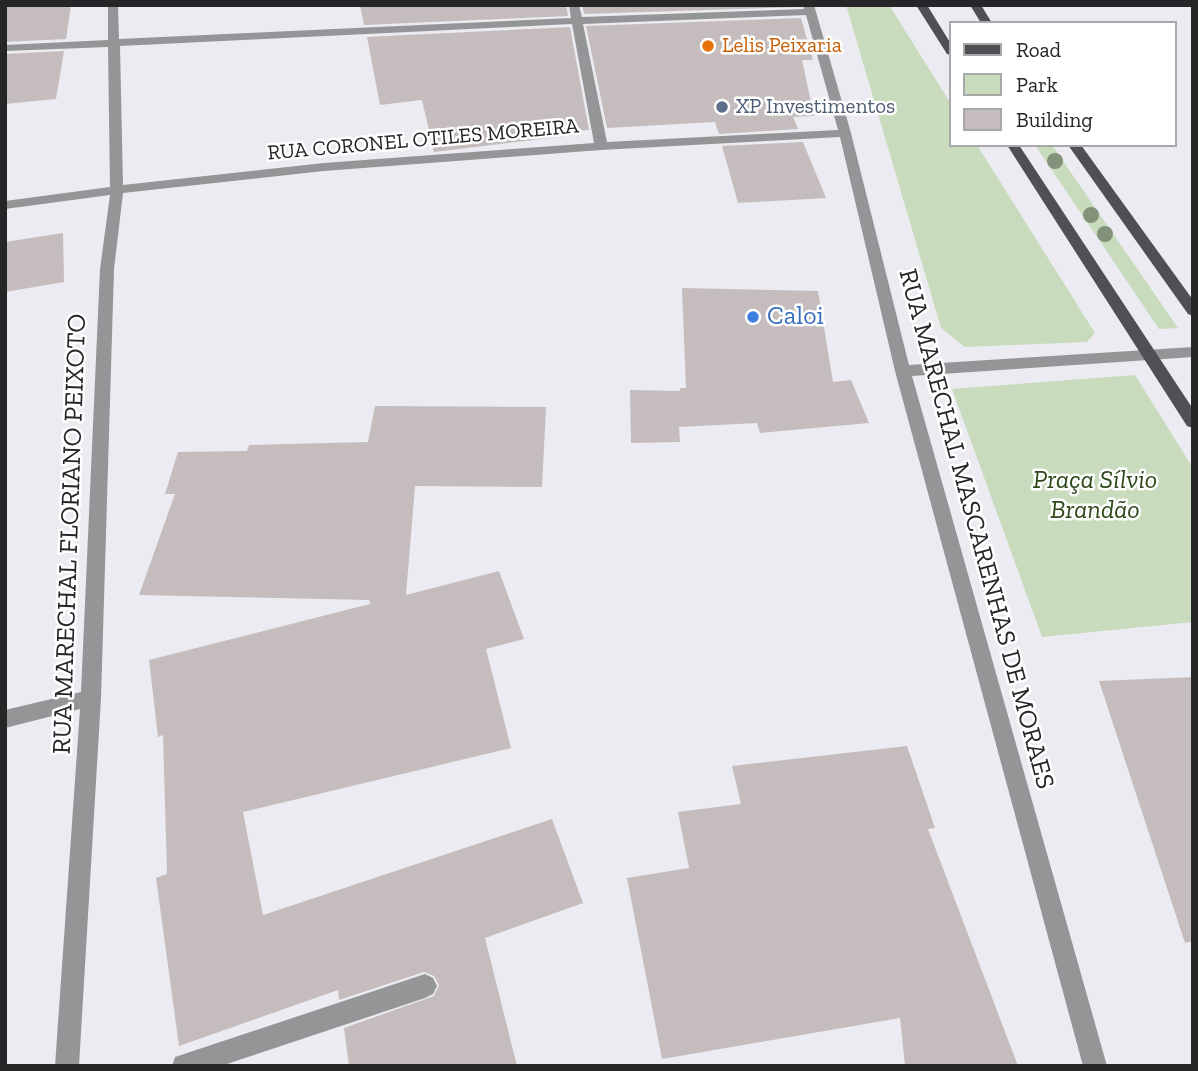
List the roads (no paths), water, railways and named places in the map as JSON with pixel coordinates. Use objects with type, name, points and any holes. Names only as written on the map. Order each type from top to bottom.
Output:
[{"type":"main road","points":[[921,5],[950,50]]},
{"type":"main road","points":[[975,5],[986,21]]},
{"type":"main road","points":[[1014,147],[1193,422]]},
{"type":"main road","points":[[1075,147],[1193,311]]},
{"type":"street","name":"RUA MARECHAL FLORIANO PEIXOTO","points":[[67,1066],[91,698],[107,269],[117,190],[113,5]]},
{"type":"street","points":[[574,5],[601,146]]},
{"type":"street","points":[[5,48],[809,9]]},
{"type":"street","name":"RUA MARECHAL MASCARENHAS DE MORAES","points":[[809,9],[845,134],[903,371],[1096,1066]]},
{"type":"street","name":"RUA CORONEL OTILES MOREIRA","points":[[5,205],[324,167],[601,146],[845,134]]},
{"type":"street","points":[[903,371],[1193,352]]},
{"type":"street","points":[[5,719],[91,698]]},
{"type":"street","points":[[184,1066],[425,986]]},
{"type":"place","name":"Lelis Peixaria","points":[[708,46]]},
{"type":"place","name":"XP Investimentos","points":[[722,107]]},
{"type":"place","name":"Caloi","points":[[753,317]]},
{"type":"park label","name":"Praça Sílvio Brandão","points":[[1095,496]]}]
